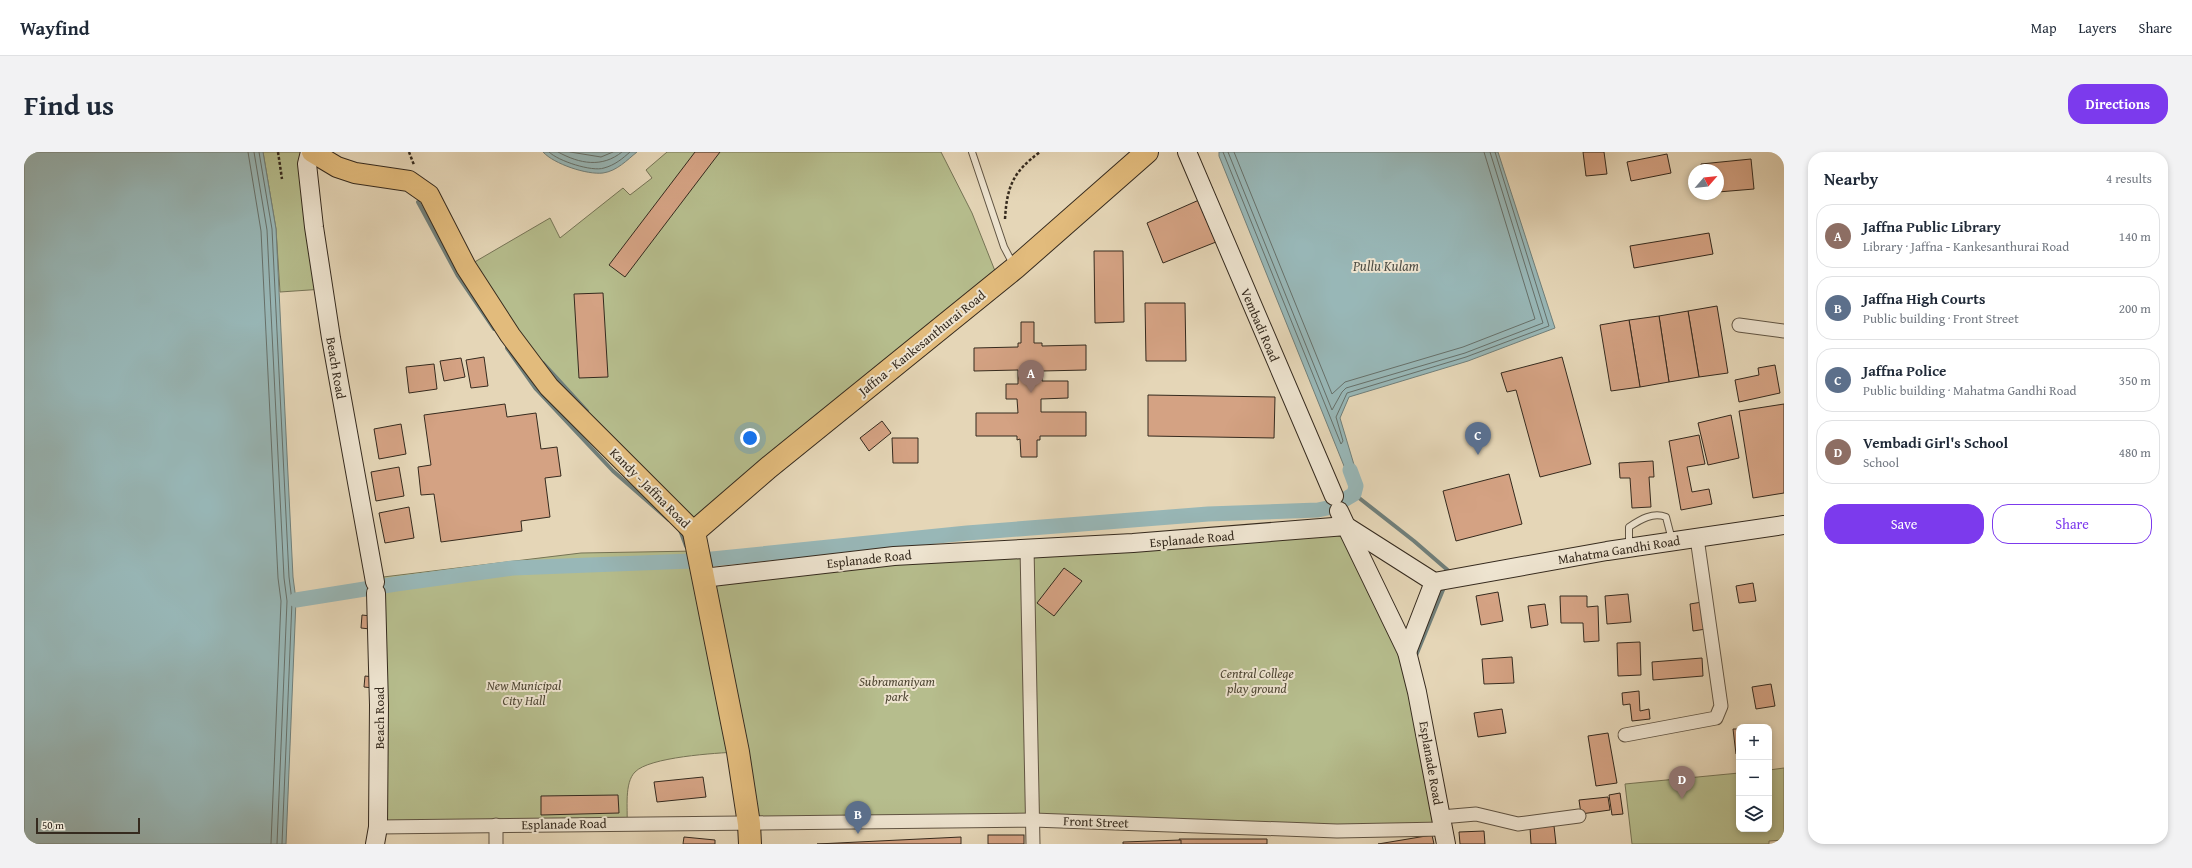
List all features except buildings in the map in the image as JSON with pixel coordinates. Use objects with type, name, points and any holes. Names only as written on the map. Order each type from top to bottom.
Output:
[{"type":"highway","name":"Jaffna - Kankesanthurai Road","points":[[694,532],[745,487],[1014,268],[1147,152]]},
{"type":"highway","name":"Kandy - Jaffna Road","points":[[694,532],[738,752],[750,834]]},
{"type":"main road","name":"Kandy - Jaffna Road","points":[[311,152],[337,167],[354,173],[409,181],[429,195],[466,267],[510,336],[548,386],[694,532]]},
{"type":"street","name":"Beach Road","points":[[311,152],[307,164],[314,227],[331,338],[376,588],[379,705],[377,836]]},
{"type":"street","name":"Vembadi Road","points":[[1187,152],[1340,511]]},
{"type":"street","points":[[1739,325],[1784,331]]},
{"type":"street","name":"Esplanade Road","points":[[703,578],[894,556],[1133,543],[1340,511],[1407,652],[1418,692],[1443,830]]},
{"type":"street","points":[[1340,511],[1443,580],[1407,652]]},
{"type":"street","name":"Mahatma Gandhi Road","points":[[1443,580],[1629,548],[1784,525]]},
{"type":"street","points":[[1624,735],[1716,718],[1722,706],[1697,538]]},
{"type":"street","points":[[1027,548],[1033,844]]},
{"type":"street","name":"Front Street","points":[[750,834],[1033,820],[1336,831],[1443,830],[1476,814],[1518,824],[1579,816]]},
{"type":"street","name":"Esplanade Road","points":[[377,836],[496,825],[750,834]]},
{"type":"street","points":[[496,825],[496,844]]},
{"type":"lane","points":[[972,152],[1004,247],[1014,268]]},
{"type":"lane","points":[[1629,548],[1630,527],[1648,516],[1659,514],[1666,517],[1673,541]]},
{"type":"path","points":[[278,152],[282,179]]},
{"type":"path","points":[[1004,247],[1006,197],[1012,180],[1024,164],[1040,152]]},
{"type":"green space","points":[[263,152],[310,152],[324,289],[280,292],[276,229]]},
{"type":"green space","points":[[667,152],[941,152],[972,213],[999,281],[694,532],[549,387],[466,267],[550,218],[560,238],[623,188],[630,195],[652,178],[646,170]]},
{"type":"green space","points":[[1346,526],[1407,652],[1443,829],[1033,820],[749,824],[738,752],[715,753],[668,759],[643,767],[635,772],[629,783],[628,789],[627,823],[378,827],[375,578],[581,553],[697,551],[703,577]]},
{"type":"green space","points":[[1784,768],[1784,840],[1769,841],[1769,844],[1632,844],[1625,784],[1736,773],[1736,832],[1772,832],[1772,770]]},
{"type":"water","points":[[24,152],[263,152],[276,229],[293,577],[296,600],[286,844],[24,844]]},
{"type":"water","points":[[543,152],[637,152],[622,165],[613,170],[603,173],[596,173],[571,168],[555,161]]},
{"type":"water","name":"Pullu Kulam","points":[[1219,152],[1498,152],[1555,328],[1468,361],[1349,397],[1340,418],[1355,468],[1346,471],[1219,156]]},
{"type":"waterway","points":[[418,202],[458,276],[494,329]]},
{"type":"waterway","points":[[507,348],[536,389],[613,471],[669,520]]},
{"type":"waterway","points":[[543,363],[587,411]]},
{"type":"waterway","points":[[296,600],[396,584],[513,568],[692,561],[967,533],[1208,514],[1318,510],[1332,507],[1354,494],[1356,486],[1350,470]]},
{"type":"waterway","points":[[1354,494],[1414,541],[1451,573]]},
{"type":"waterway","points":[[680,530],[686,546]]},
{"type":"waterway","points":[[1415,658],[1445,585]]},
{"type":"place","name":"Jaffna Public Library","points":[[1031,393]]},
{"type":"place","name":"Jaffna Police","points":[[1478,455]]},
{"type":"place","name":"Vembadi Girl's School","points":[[1682,799]]},
{"type":"place","name":"Jaffna High Courts","points":[[858,834]]},
{"type":"park label","name":"Central College play ground","points":[[1257,680]]},
{"type":"park label","name":"Subramaniyam park","points":[[897,688]]},
{"type":"park label","name":"New Municipal City Hall","points":[[524,692]]}]
